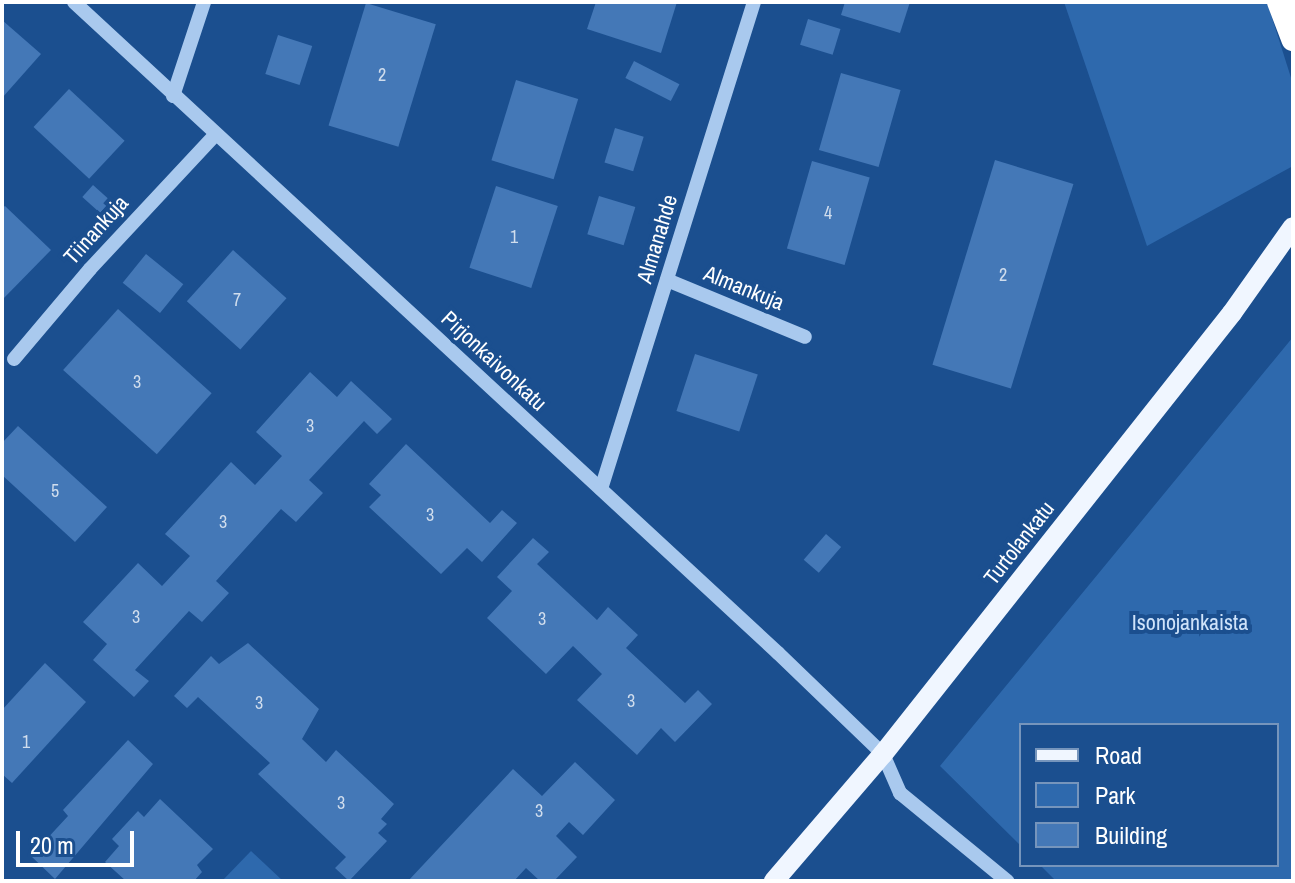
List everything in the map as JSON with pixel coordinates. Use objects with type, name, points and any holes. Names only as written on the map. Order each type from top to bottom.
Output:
[{"type":"highway","points":[[1279,2],[1293,39]]},
{"type":"main road","name":"Turtolankatu","points":[[774,881],[883,754],[1232,313],[1293,227]]},
{"type":"street","name":"Pirjonkaivonkatu","points":[[74,2],[883,754]]},
{"type":"street","points":[[173,96],[204,2]]},
{"type":"street","name":"Almanahde","points":[[601,489],[754,2]]},
{"type":"street","name":"Tiinankuja","points":[[14,359],[90,269],[215,135]]},
{"type":"street","name":"Almankuja","points":[[667,280],[805,337]]},
{"type":"street","points":[[883,754],[900,793],[1007,881]]},
{"type":"green space","points":[[1064,2],[1267,2],[1293,84],[1293,166],[1147,246]]},
{"type":"green space","name":"Isonojankaista","points":[[1293,337],[1293,881],[1056,881],[1042,867],[1279,867],[1279,723],[1019,723],[1019,844],[940,766]]},
{"type":"green space","points":[[251,851],[283,881],[222,881]]},
{"type":"building","points":[[596,2],[677,2],[661,53],[587,29]]},
{"type":"building","points":[[845,2],[910,2],[900,33],[841,15]]},
{"type":"building","points":[[366,3],[436,24],[398,147],[329,125]]},
{"type":"building","points":[[808,19],[841,29],[833,55],[800,45]]},
{"type":"building","points":[[2,20],[41,54],[2,98]]},
{"type":"building","points":[[278,35],[312,46],[300,85],[265,74]]},
{"type":"building","points":[[634,61],[679,84],[671,101],[625,78]]},
{"type":"building","points":[[841,73],[901,90],[879,167],[819,150]]},
{"type":"building","points":[[516,80],[578,99],[554,179],[491,160]]},
{"type":"building","points":[[69,89],[125,141],[89,179],[34,127]]},
{"type":"building","points":[[615,128],[644,137],[633,171],[604,162]]},
{"type":"building","points":[[995,160],[1073,184],[1011,389],[932,365]]},
{"type":"building","points":[[812,161],[870,178],[845,265],[787,248]]},
{"type":"building","points":[[93,185],[111,201],[100,213],[82,197]]},
{"type":"building","points":[[496,186],[558,206],[531,288],[469,268]]},
{"type":"building","points":[[599,196],[635,207],[624,245],[587,234]]},
{"type":"building","points":[[5,206],[51,250],[2,300],[2,208]]},
{"type":"building","points":[[233,250],[287,298],[240,349],[187,301]]},
{"type":"building","points":[[146,254],[183,284],[160,313],[123,283]]},
{"type":"building","points":[[118,309],[212,393],[157,454],[63,370]]},
{"type":"building","points":[[695,354],[758,374],[739,431],[676,411]]},
{"type":"building","points":[[310,372],[337,397],[351,381],[392,419],[377,434],[364,421],[309,480],[323,493],[296,522],[281,509],[216,581],[229,593],[202,622],[189,611],[135,670],[149,681],[134,697],[93,660],[107,644],[83,622],[138,563],[162,586],[190,556],[165,534],[231,462],[255,485],[282,456],[256,432]]},
{"type":"building","points":[[18,426],[107,507],[75,542],[2,475],[2,443]]},
{"type":"building","points":[[406,444],[490,523],[502,510],[517,523],[482,562],[467,548],[441,574],[369,507],[381,495],[369,484]]},
{"type":"building","points":[[826,534],[841,547],[819,573],[804,560]]},
{"type":"building","points":[[533,538],[549,552],[537,564],[597,620],[608,607],[638,635],[626,648],[685,703],[698,690],[712,704],[675,742],[661,728],[637,755],[577,700],[602,674],[573,646],[546,674],[487,618],[512,591],[497,577]]},
{"type":"building","points":[[248,643],[319,709],[302,739],[326,762],[336,750],[394,804],[381,819],[387,824],[378,833],[387,841],[349,881],[335,868],[346,857],[258,774],[270,763],[198,697],[187,708],[174,696],[211,656],[219,664]]},
{"type":"building","points":[[45,663],[86,702],[12,783],[2,774],[2,710]]},
{"type":"building","points":[[128,740],[153,764],[55,879],[31,856],[68,816],[63,810]]},
{"type":"building","points":[[575,762],[615,800],[583,835],[569,822],[556,836],[577,857],[554,881],[540,881],[526,868],[514,881],[408,881],[513,769],[542,796]]},
{"type":"building","points":[[160,799],[213,849],[197,865],[202,872],[194,881],[126,881],[105,862],[119,846],[112,839],[138,811],[144,817]]}]
